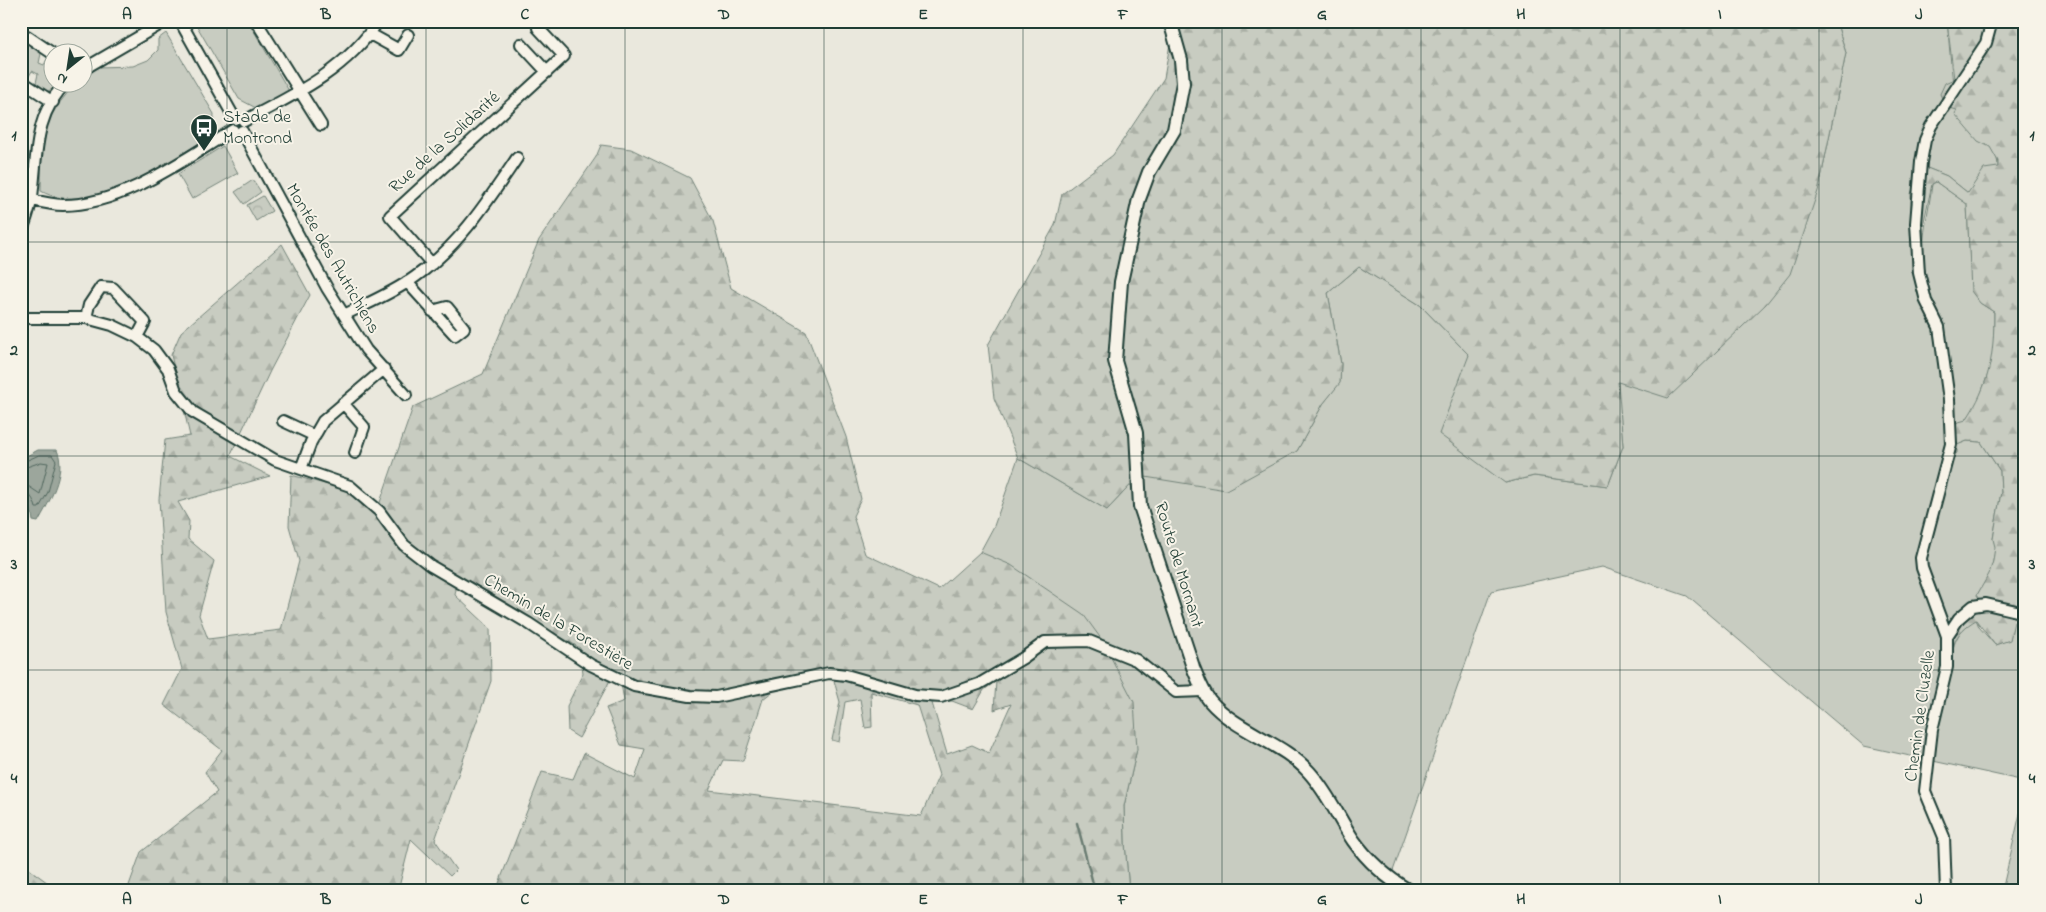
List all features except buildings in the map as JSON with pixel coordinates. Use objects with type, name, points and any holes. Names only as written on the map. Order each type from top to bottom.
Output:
[{"type":"main road","name":"Route de Mornant","points":[[1170,21],[1181,60],[1183,84],[1174,130],[1149,172],[1139,200],[1121,282],[1115,362],[1136,433],[1140,506],[1190,659],[1203,691],[1219,709],[1285,752],[1308,771],[1324,790],[1353,839],[1370,861],[1387,876],[1409,891]]},
{"type":"street","points":[[92,64],[166,21]]},
{"type":"street","name":"Montée des Autrichiens","points":[[180,21],[239,125],[327,288],[366,350],[406,395]]},
{"type":"street","points":[[256,21],[299,93],[321,125]]},
{"type":"street","points":[[26,198],[61,205],[84,203],[109,198],[144,182],[239,125],[299,93],[331,71],[370,34],[378,21]]},
{"type":"street","points":[[521,44],[547,72],[564,56],[538,28],[546,21]]},
{"type":"street","points":[[1947,636],[1922,568],[1921,558],[1951,444],[1949,400],[1939,327],[1926,301],[1919,273],[1916,223],[1925,140],[1931,126],[1986,43],[1992,21]]},
{"type":"street","points":[[370,34],[399,50],[408,36]]},
{"type":"street","points":[[21,38],[27,36],[42,46]]},
{"type":"street","name":"Rue de la Solidarité","points":[[432,264],[390,216],[547,72]]},
{"type":"street","points":[[21,81],[53,102]]},
{"type":"street","points":[[21,234],[42,118],[60,92]]},
{"type":"street","points":[[344,315],[407,282],[432,264],[458,239],[473,221],[517,158]]},
{"type":"street","points":[[407,282],[432,311]]},
{"type":"street","points":[[86,318],[89,305],[101,287],[113,288],[145,322],[137,337]]},
{"type":"street","name":"Chemin de la Forestière","points":[[21,318],[86,318],[112,325],[137,337],[154,350],[168,369],[176,391],[193,412],[275,460],[350,486],[379,511],[404,545],[431,566],[528,623],[591,665],[634,686],[690,696],[716,697],[829,673],[864,680],[915,695],[940,697],[979,684],[1023,658],[1045,642],[1089,641],[1136,660],[1176,692],[1203,691]]},
{"type":"street","points":[[301,469],[315,436],[324,421],[384,369]]},
{"type":"street","points":[[343,403],[364,427],[355,453]]},
{"type":"street","points":[[283,421],[315,436]]},
{"type":"street","name":"Chemin de Cluzelle","points":[[1946,891],[1944,836],[1925,791],[1932,730],[1947,667],[1947,636],[1959,618],[1972,606],[1986,604],[2025,613]]},
{"type":"green space","points":[[194,21],[248,21],[289,91],[256,108],[239,99]]},
{"type":"green space","points":[[1174,21],[1836,21],[1846,53],[1819,188],[1790,274],[1766,304],[1668,398],[1618,382],[1623,446],[1608,486],[1534,476],[1505,483],[1439,434],[1469,355],[1420,305],[1359,267],[1328,293],[1341,364],[1340,383],[1323,404],[1297,451],[1226,490],[1139,476],[1107,510],[1018,458],[994,398],[988,345],[1055,225],[1062,194],[1113,155],[1164,78]]},
{"type":"green space","points":[[1836,21],[1947,21],[1958,111],[1988,144],[1997,159],[1998,167],[1968,193],[1947,176],[1927,168],[1912,272],[1921,274],[1927,280],[1923,254],[1925,232],[1932,184],[1936,182],[1967,204],[1970,265],[1980,303],[1994,312],[1994,347],[1990,368],[1978,402],[1966,420],[1956,445],[1967,441],[1981,442],[2000,471],[2001,492],[1993,539],[1996,547],[1990,574],[1977,595],[1985,606],[1951,628],[1950,666],[1954,644],[1964,629],[1976,619],[1979,627],[1995,645],[2010,639],[2013,622],[2025,621],[2025,781],[1864,746],[1687,596],[1602,567],[1491,591],[1386,891],[1129,891],[1124,806],[1137,749],[980,552],[994,526],[1018,458],[1107,510],[1139,476],[1297,451],[1323,404],[1340,382],[1341,364],[1328,293],[1359,267],[1420,305],[1469,355],[1505,483],[1534,476],[1608,486],[1623,446],[1617,382],[1819,188],[1846,53]]},
{"type":"green space","points":[[1947,21],[2025,21],[2025,621],[2014,622],[2010,640],[1995,645],[1976,620],[1963,629],[1956,639],[1950,667],[1949,641],[1959,615],[1985,606],[1977,595],[1989,574],[1993,561],[1995,547],[1993,539],[2001,492],[2000,471],[1981,442],[1967,441],[1957,445],[1957,453],[1949,457],[1955,423],[1966,420],[1980,394],[1989,369],[1993,342],[1994,312],[1980,303],[1971,291],[1967,204],[1936,182],[1932,184],[1923,226],[1923,265],[1929,294],[1921,274],[1912,272],[1911,194],[1919,171],[1927,168],[1947,176],[1968,193],[1984,169],[1998,167],[1998,161],[1990,147],[1978,141],[1955,114],[1957,110],[1946,107],[1940,94],[1945,83],[1954,79]]},
{"type":"green space","points":[[166,33],[214,114],[213,134],[153,171],[130,183],[106,192],[82,198],[60,198],[41,191],[43,141],[50,119],[65,96],[68,92],[92,92],[92,72],[98,67],[133,66],[148,60],[158,50],[158,39]]},
{"type":"green space","points":[[24,41],[29,44],[31,41],[42,49],[39,63],[42,64],[42,92],[35,87],[38,74],[32,71],[29,76],[21,79],[21,43]]},
{"type":"green space","points":[[601,145],[631,149],[690,178],[713,221],[731,288],[806,332],[846,437],[861,499],[853,516],[865,554],[939,589],[980,552],[1011,565],[1083,614],[1102,640],[1134,702],[1137,749],[1124,806],[1129,891],[496,891],[542,772],[573,779],[584,753],[635,779],[645,749],[621,745],[606,708],[624,701],[620,677],[614,673],[579,738],[568,731],[567,706],[583,673],[580,648],[458,578],[455,595],[490,628],[491,681],[435,840],[456,870],[450,876],[411,839],[398,891],[127,891],[141,852],[217,792],[205,772],[222,750],[164,705],[182,669],[166,612],[159,499],[165,440],[190,436],[171,355],[181,332],[282,244],[310,295],[270,371],[230,456],[270,476],[178,502],[189,521],[188,539],[214,561],[199,615],[208,639],[281,630],[299,561],[289,526],[291,475],[347,490],[376,514],[413,407],[483,374],[539,240],[596,157]],"holes":[[[831,670],[840,702],[832,740],[839,742],[845,702],[860,699],[865,728],[872,727],[871,692],[917,705],[939,775],[921,816],[709,790],[723,760],[743,761],[763,699],[792,676]],[[996,681],[994,710],[1011,704],[989,753],[972,745],[947,754],[932,703],[952,701],[973,709],[984,690]]]},
{"type":"green space","points":[[223,146],[238,173],[192,199],[178,174]]},
{"type":"green space","points":[[253,180],[261,192],[244,204],[235,192]]},
{"type":"green space","points":[[263,196],[272,211],[256,221],[247,205]]},
{"type":"green space","points":[[2025,792],[2025,891],[2002,891]]},
{"type":"green space","points":[[21,863],[59,891],[21,891]]},
{"type":"water","points":[[38,450],[57,450],[60,468],[55,487],[38,522],[33,521],[30,503],[21,494],[21,459]]},
{"type":"waterway","points":[[1077,823],[1095,891]]},
{"type":"place","name":"Stade de Montrond","points":[[204,152]]}]
